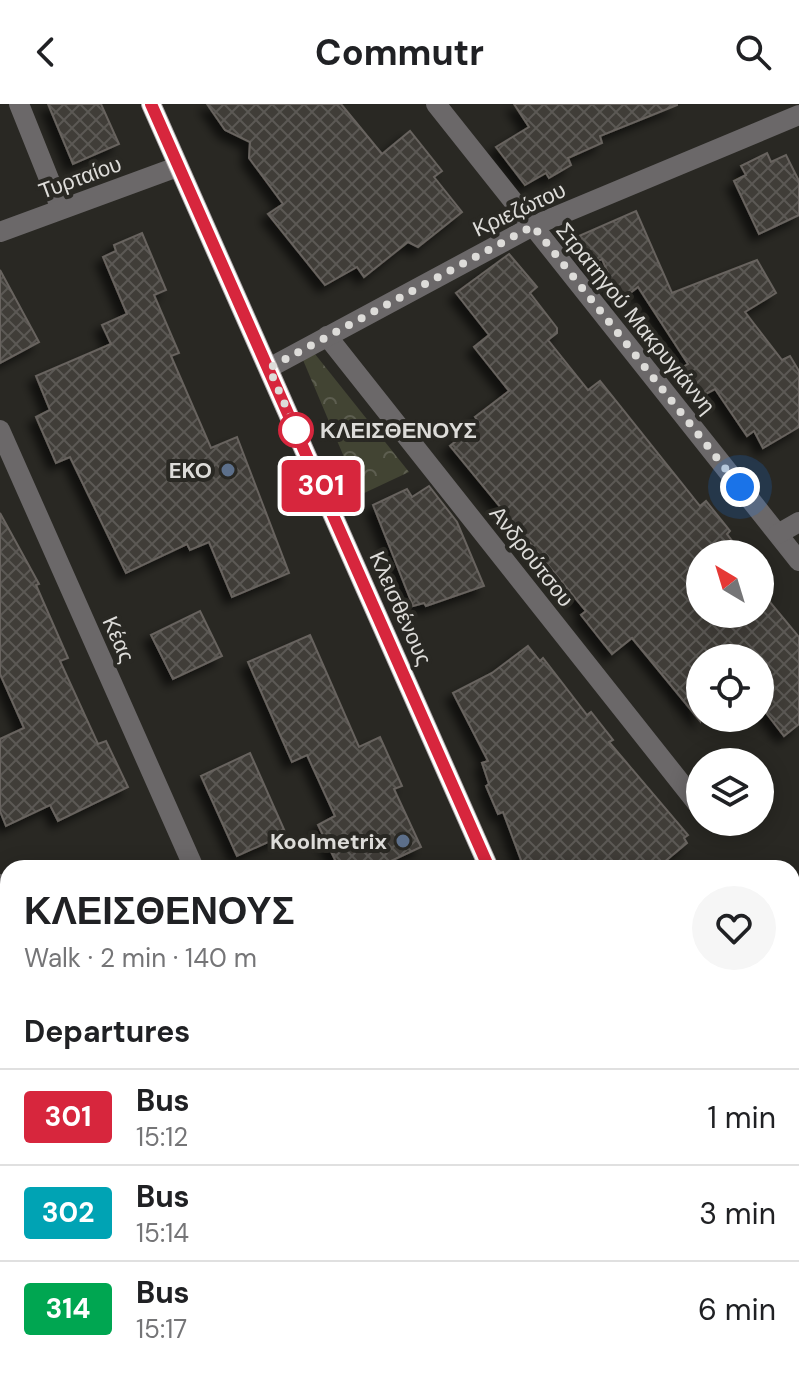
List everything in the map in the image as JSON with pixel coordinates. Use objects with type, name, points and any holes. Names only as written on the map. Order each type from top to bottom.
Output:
[{"type":"main road","name":"Κλεισθένους","points":[[151,104],[485,860]]},
{"type":"street","points":[[19,104],[61,209]]},
{"type":"street","name":"Στρατηγού Μακρυγιάννη","points":[[436,104],[799,561]]},
{"type":"street","name":"Κριεζώτου","points":[[269,368],[533,226],[799,115]]},
{"type":"street","name":"Τυρταίου","points":[[0,232],[177,167]]},
{"type":"street","name":"Ανδρούτσου","points":[[327,336],[686,789]]},
{"type":"street","name":"Κέας","points":[[0,430],[190,860]]},
{"type":"street","points":[[778,534],[799,522]]},
{"type":"green space","points":[[315,354],[409,472],[360,495],[303,360]]},
{"type":"building","points":[[48,104],[101,104],[119,144],[73,164]]},
{"type":"building","points":[[207,104],[341,104],[382,154],[410,131],[442,171],[434,177],[462,212],[418,247],[408,242],[364,277],[357,267],[325,285],[268,214],[283,204],[249,158],[250,142],[225,130]]},
{"type":"building","points":[[514,104],[677,105],[600,136],[602,143],[568,158],[571,165],[549,178],[546,173],[525,185],[496,147],[529,127]]},
{"type":"building","points":[[767,153],[771,162],[786,155],[799,181],[799,215],[759,234],[734,181],[746,175],[741,166]]},
{"type":"building","points":[[636,211],[672,293],[757,260],[776,293],[745,312],[782,360],[790,356],[799,371],[799,427],[763,448],[754,431],[747,436],[715,389],[704,395],[683,367],[688,364],[638,287],[620,301],[602,259],[592,264],[579,236]]},
{"type":"building","points":[[142,233],[166,290],[154,295],[179,353],[171,356],[211,448],[237,437],[289,573],[232,597],[209,542],[190,550],[187,544],[126,573],[70,457],[56,463],[36,417],[50,410],[36,376],[111,344],[102,325],[127,314],[103,257],[116,251],[114,245]]},
{"type":"building","points":[[509,254],[537,287],[530,293],[557,328],[557,333],[548,340],[588,390],[600,381],[700,506],[706,501],[730,531],[727,534],[732,540],[686,540],[686,628],[774,628],[774,607],[799,637],[799,724],[784,736],[774,723],[774,644],[686,644],[686,704],[632,638],[612,654],[581,615],[586,611],[450,446],[479,422],[475,417],[509,391],[474,347],[489,335],[456,293]]},
{"type":"building","points":[[0,270],[39,342],[0,363]]},
{"type":"building","points":[[429,486],[457,522],[484,586],[426,606],[424,603],[413,606],[373,505],[407,489],[412,497]]},
{"type":"building","points":[[0,513],[39,584],[36,585],[68,658],[60,661],[98,744],[106,741],[128,787],[58,821],[50,805],[6,826],[0,811],[0,739],[24,728],[0,674]]},
{"type":"building","points":[[200,611],[222,656],[173,679],[151,635]]},
{"type":"building","points":[[310,635],[359,747],[380,737],[402,786],[394,789],[421,847],[393,860],[335,860],[318,825],[335,816],[307,755],[292,762],[248,662]]},
{"type":"building","points":[[528,646],[540,661],[543,658],[587,715],[591,712],[613,740],[609,742],[686,833],[684,838],[687,843],[667,860],[521,860],[503,812],[498,814],[486,786],[489,784],[482,763],[488,761],[453,693],[492,673]]},
{"type":"building","points":[[250,753],[286,834],[237,856],[201,776]]},
{"type":"bus line","name":"301","points":[[151,104],[485,860]]},
{"type":"place","name":"ΚΛΕΙΣΘΕΝΟΥΣ","points":[[296,430]]},
{"type":"place","name":"EKO","points":[[228,470]]},
{"type":"place","name":"Koolmetrix","points":[[403,841]]},
{"type":"route","points":[[296,430],[269,368],[533,226],[740,487]]}]
